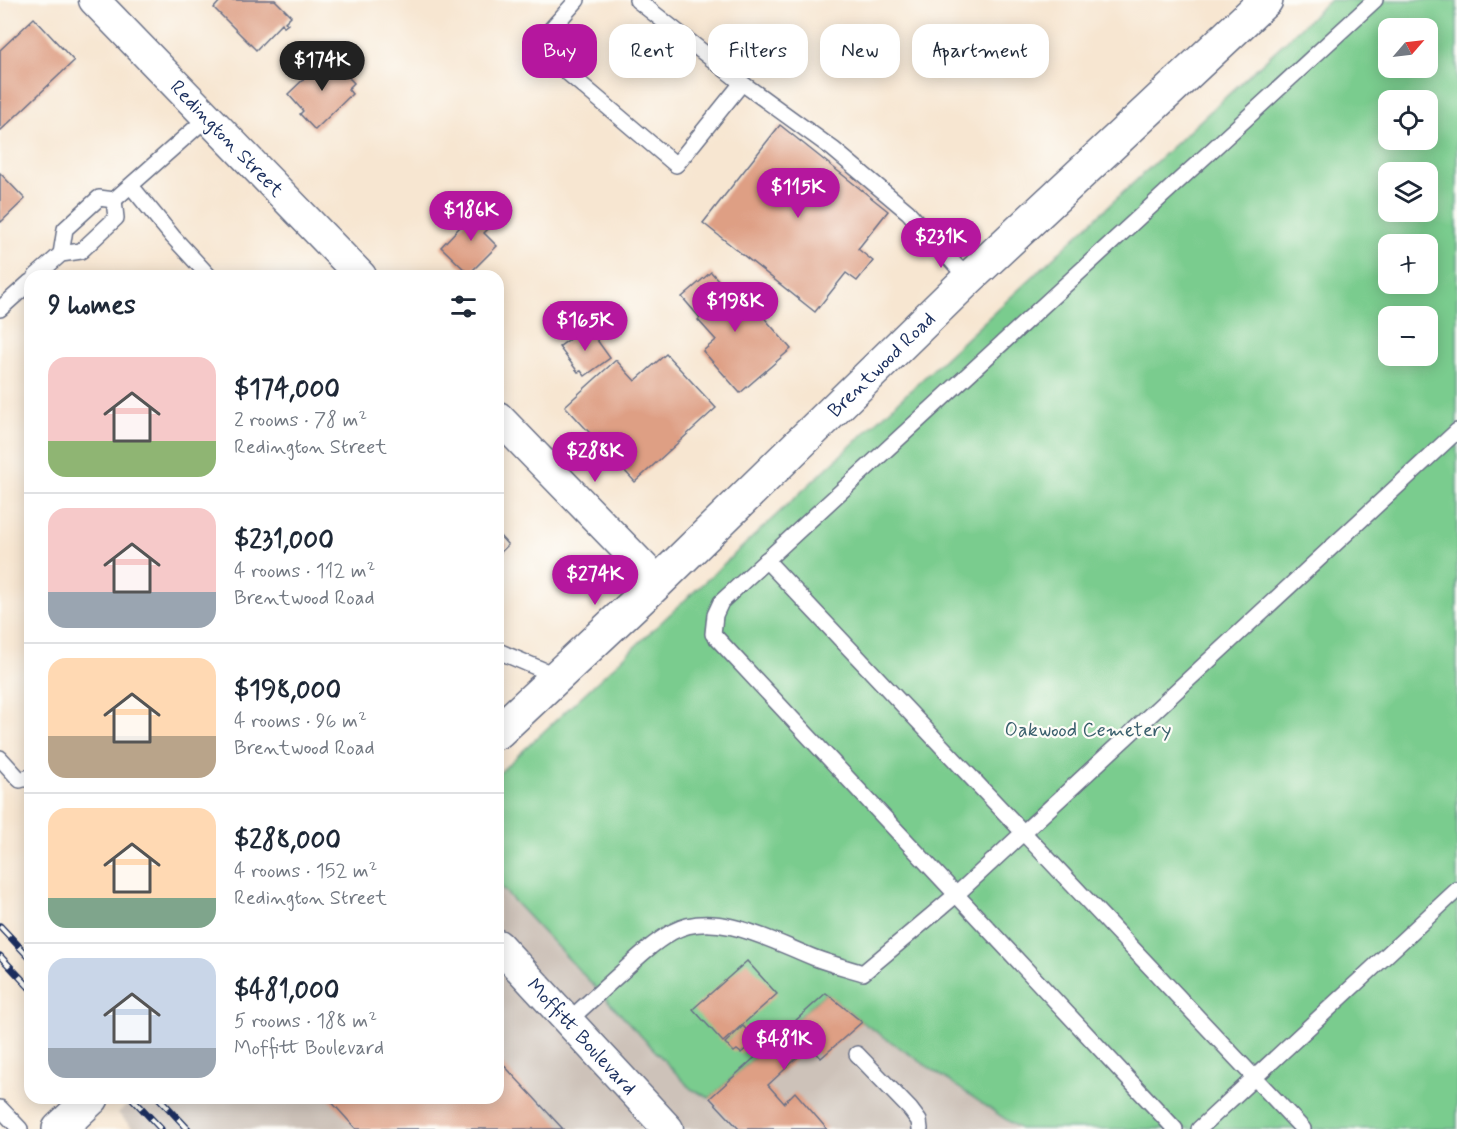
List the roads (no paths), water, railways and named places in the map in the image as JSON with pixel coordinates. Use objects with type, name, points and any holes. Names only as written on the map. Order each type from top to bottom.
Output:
[{"type":"street","name":"Redington Street","points":[[94,0],[355,270]]},
{"type":"street","name":"Brentwood Road","points":[[504,726],[657,582],[968,279],[1266,0]]},
{"type":"street","points":[[504,423],[657,582]]},
{"type":"street","name":"Moffitt Boulevard","points":[[504,952],[668,1129]]},
{"type":"street","points":[[59,1129],[86,1104]]},
{"type":"lane","points":[[577,0],[545,36],[542,51],[676,165],[742,83]]},
{"type":"lane","points":[[637,0],[742,83],[833,149],[908,212],[968,279]]},
{"type":"lane","points":[[1175,1129],[713,634],[715,615],[721,602],[766,560],[1375,0]]},
{"type":"lane","points":[[61,254],[65,229],[99,198],[114,200],[208,117]]},
{"type":"lane","points":[[131,186],[203,270]]},
{"type":"lane","points":[[43,270],[61,254],[81,250],[116,218],[114,200]]},
{"type":"lane","points":[[0,309],[24,287]]},
{"type":"lane","points":[[568,1021],[648,948],[674,931],[706,923],[727,925],[863,973],[957,894],[1457,431]]},
{"type":"lane","points":[[766,560],[1303,1129]]},
{"type":"lane","points":[[504,654],[557,676]]},
{"type":"lane","points":[[0,758],[20,780],[24,779]]},
{"type":"lane","points":[[1199,1129],[1457,890]]},
{"type":"lane","points":[[857,1054],[910,1109],[919,1121],[920,1129]]},
{"type":"lane","points":[[0,1108],[20,1129]]},
{"type":"railway","points":[[0,926],[24,952]]},
{"type":"railway","points":[[0,956],[24,982]]},
{"type":"railway","points":[[138,1104],[161,1129]]},
{"type":"railway","points":[[165,1104],[188,1129]]},
{"type":"park label","name":"Oakwood Cemetery","points":[[1088,729]]}]
